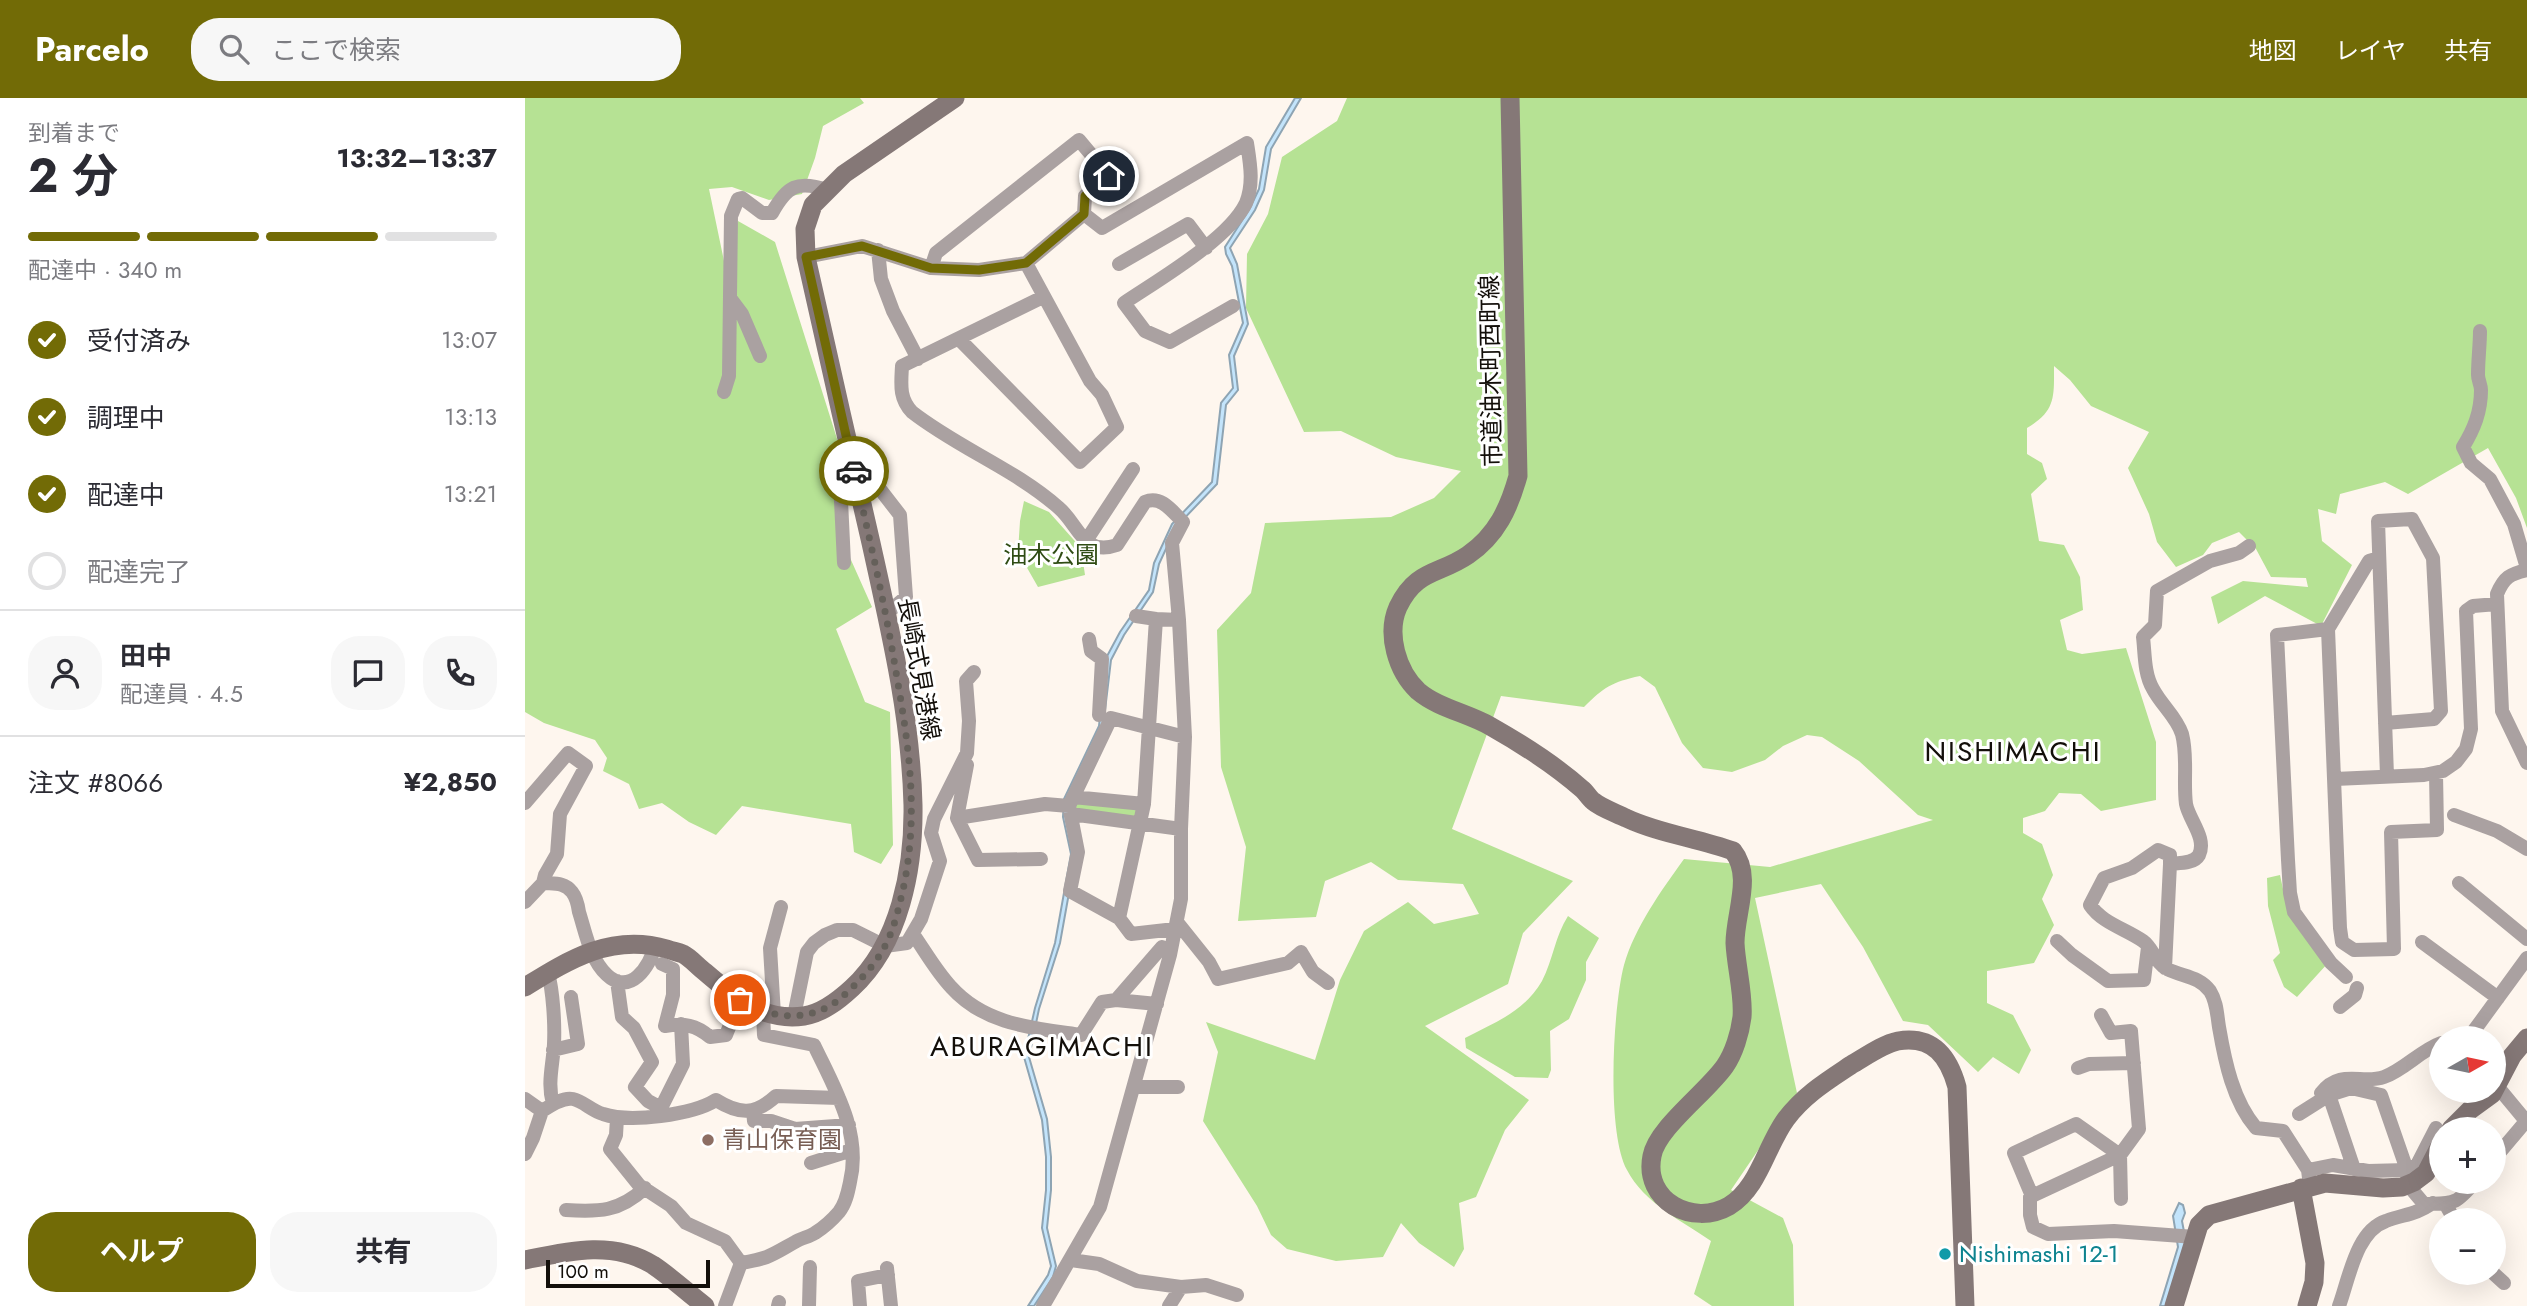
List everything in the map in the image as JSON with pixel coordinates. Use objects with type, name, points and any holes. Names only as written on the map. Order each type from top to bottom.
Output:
[{"type":"street","name":"長崎式見港線","points":[[525,987],[590,951],[629,943],[659,955],[683,954],[740,1000],[769,1014],[805,1016],[835,1004],[861,979],[885,946],[896,917],[910,860],[913,806],[908,739],[886,614],[806,257],[805,229],[813,205],[844,174],[955,98]]},
{"type":"street","name":"市道油木町西町線","points":[[1510,98],[1518,476],[1509,508],[1491,535],[1468,555],[1426,575],[1409,587],[1397,610],[1393,631],[1397,656],[1404,672],[1418,690],[1435,702],[1490,726],[1524,747],[1583,790],[1593,802],[1657,830],[1733,851],[1741,861],[1743,874],[1735,941],[1742,1015],[1736,1043],[1725,1066],[1662,1135],[1652,1155],[1652,1177],[1660,1195],[1673,1206],[1689,1213],[1706,1214],[1738,1201],[1748,1189],[1786,1120],[1805,1098],[1824,1082],[1881,1049],[1898,1041],[1922,1042],[1941,1052],[1951,1066],[1957,1087],[1965,1306]]},
{"type":"street","points":[[806,257],[862,246],[931,268],[979,270],[1026,263],[1084,214],[1085,196],[1112,180],[1079,140],[936,253],[931,268]]},
{"type":"street","points":[[1084,214],[1102,228],[1247,143],[1252,177],[1246,203],[1206,248],[1124,303],[1145,331],[1170,342],[1233,306]]},
{"type":"street","points":[[724,392],[729,376],[730,216],[738,199],[742,198],[762,213],[772,214],[782,195],[797,186],[810,184],[828,190]]},
{"type":"street","points":[[1119,264],[1188,224],[1206,248]]},
{"type":"street","points":[[878,250],[881,279],[893,311],[918,359]]},
{"type":"street","points":[[960,340],[1080,462],[1117,427],[1026,263]]},
{"type":"street","points":[[1043,297],[960,340],[902,366],[904,403],[912,412],[991,460],[1060,509],[1084,545],[1102,548],[1117,545],[1145,502],[1156,500],[1168,506],[1183,522],[1172,543],[1185,737],[1181,899],[1170,956],[1100,1207],[1046,1305]]},
{"type":"street","points":[[730,298],[742,314],[760,356]]},
{"type":"street","points":[[2480,331],[2477,376],[2481,387],[2479,411],[2473,430],[2463,447],[2471,463],[2490,479],[2514,524],[2527,569],[2503,579],[2497,594],[2502,711],[2527,763]]},
{"type":"street","points":[[844,563],[839,459],[853,465],[876,484],[900,515],[906,597],[886,614]]},
{"type":"street","points":[[1084,545],[1133,469]]},
{"type":"street","points":[[2385,723],[2434,719],[2441,711],[2433,558],[2411,519],[2378,521],[2379,558],[2385,723],[2387,776]]},
{"type":"street","points":[[2170,864],[2192,862],[2197,858],[2200,853],[2200,838],[2186,806],[2182,735],[2174,717],[2152,689],[2143,637],[2155,625],[2157,591],[2210,561],[2239,553],[2249,546]]},
{"type":"street","points":[[2379,558],[2369,561],[2328,629],[2342,942],[2354,950],[2394,949],[2391,832],[2437,830],[2436,773]]},
{"type":"street","points":[[2335,779],[2436,773],[2443,771],[2461,755],[2466,749],[2470,729],[2466,611],[2473,606],[2497,604]]},
{"type":"street","points":[[1136,616],[1179,620]]},
{"type":"street","points":[[1119,918],[1144,804],[1156,619]]},
{"type":"street","points":[[2328,629],[2277,635],[2288,860],[2294,912],[2331,963],[2346,977]]},
{"type":"street","points":[[1089,639],[1090,651],[1102,659],[1099,717],[1071,806],[1078,852],[1070,891],[1119,918],[1131,934],[1176,926]]},
{"type":"street","points":[[974,672],[966,681],[969,721],[967,773],[957,818],[978,860],[1041,859]]},
{"type":"street","points":[[1099,717],[1185,737]]},
{"type":"street","points":[[525,803],[568,753],[586,766],[561,814],[558,854],[543,883],[525,902]]},
{"type":"street","points":[[794,1016],[807,952],[814,943],[837,930],[853,930],[885,946],[907,943],[913,934],[921,919],[940,861],[931,833],[934,819],[967,754]]},
{"type":"street","points":[[957,818],[1045,804],[1144,804]]},
{"type":"street","points":[[1071,806],[1152,827],[1181,829]]},
{"type":"street","points":[[2454,815],[2497,831],[2527,849]]},
{"type":"street","points":[[2165,968],[2170,855],[2158,850],[2132,868],[2104,878],[2090,905],[2096,914],[2146,943],[2165,968],[2200,980],[2211,993],[2218,1010],[2220,1030],[2240,1107],[2256,1128],[2283,1131]]},
{"type":"street","points":[[543,883],[564,884],[574,893],[590,951],[605,974],[617,981],[631,982],[659,955],[673,969],[673,995],[665,1025],[681,1024],[699,1028],[710,1037],[726,1035],[740,1000]]},
{"type":"street","points":[[2459,883],[2527,939]]},
{"type":"street","points":[[741,1262],[772,1257],[798,1240],[816,1233],[837,1214],[846,1198],[852,1172],[849,1125],[814,1045],[764,1035],[769,1014],[769,948],[781,906]]},
{"type":"street","points":[[1176,926],[1209,962],[1218,979],[1288,963],[1301,953],[1313,972],[1328,983]]},
{"type":"street","points":[[913,934],[950,987],[971,1006],[997,1020],[1081,1035],[1102,1002],[1116,1000],[1157,1004]]},
{"type":"street","points":[[2057,941],[2108,981],[2144,980],[2148,947]]},
{"type":"street","points":[[2422,942],[2498,998]]},
{"type":"street","points":[[1116,1000],[1162,947],[1170,956]]},
{"type":"street","points":[[2476,1026],[2527,958]]},
{"type":"street","points":[[525,1154],[547,1107],[553,1049],[551,985],[548,973]]},
{"type":"street","points":[[617,981],[622,1017],[634,1028],[652,1062],[635,1087],[659,1113]]},
{"type":"street","points":[[2340,1007],[2355,995],[2357,988]]},
{"type":"street","points":[[553,1049],[578,1044],[571,998]]},
{"type":"street","points":[[2032,1196],[2120,1155],[2139,1129],[2131,1031],[2111,1033],[2101,1014]]},
{"type":"street","points":[[659,1113],[683,1064],[681,1024]]},
{"type":"street","points":[[2506,1068],[2527,1038]]},
{"type":"street","points":[[2283,1131],[2326,1087],[2347,1077],[2382,1078],[2429,1050]]},
{"type":"street","points":[[2078,1068],[2089,1064],[2134,1063]]},
{"type":"street","points":[[1134,1087],[1178,1087]]},
{"type":"street","points":[[2299,1114],[2329,1095],[2351,1088],[2381,1095],[2407,1177],[2424,1203],[2439,1204],[2444,1208]]},
{"type":"street","points":[[2329,1095],[2354,1169]]},
{"type":"street","points":[[525,1099],[547,1107],[572,1099],[596,1112],[617,1118],[704,1108],[716,1100],[730,1109],[753,1110],[768,1104],[776,1096],[839,1098]]},
{"type":"street","points":[[2506,1097],[2526,1120],[2506,1144]]},
{"type":"street","points":[[2462,1117],[2480,1103]]},
{"type":"street","points":[[753,1110],[754,1121],[771,1121],[795,1129],[849,1125]]},
{"type":"street","points":[[617,1118],[616,1135],[610,1149],[636,1181],[671,1206],[686,1223],[725,1241],[741,1262]]},
{"type":"street","points":[[2120,1155],[2076,1124],[2014,1153],[2032,1196],[2030,1215],[2033,1227],[2048,1234],[2114,1231],[2195,1237]]},
{"type":"street","points":[[2283,1131],[2306,1181],[2315,1263],[2314,1282],[2307,1306]]},
{"type":"street","points":[[811,1163],[852,1150]]},
{"type":"street","points":[[2120,1155],[2121,1199]]},
{"type":"street","points":[[2174,1306],[2199,1225],[2209,1215],[2306,1181],[2333,1165],[2407,1177]]},
{"type":"street","points":[[2306,1181],[2383,1188],[2407,1177],[2426,1173],[2429,1166]]},
{"type":"street","points":[[566,1210],[601,1212],[632,1200],[645,1188]]},
{"type":"street","points":[[2339,1306],[2368,1230],[2385,1221],[2460,1199],[2464,1194]]},
{"type":"street","points":[[525,1260],[597,1248],[630,1255],[652,1265],[705,1306]]},
{"type":"street","points":[[1071,1260],[1098,1264],[1137,1281],[1181,1287],[1206,1285],[1237,1295]]},
{"type":"street","points":[[725,1306],[741,1262]]},
{"type":"street","points":[[809,1306],[810,1267]]},
{"type":"street","points":[[860,1306],[858,1281],[887,1271],[891,1306]]},
{"type":"street","points":[[1169,1306],[1181,1287]]},
{"type":"green space","points":[[525,98],[860,98],[864,103],[823,126],[802,194],[769,200],[732,187],[709,189],[724,261],[738,221],[775,242],[839,445],[847,551],[872,607],[836,629],[865,702],[890,712],[893,845],[881,864],[854,852],[851,824],[742,806],[716,835],[689,822],[662,803],[639,809],[629,784],[603,771],[607,758],[595,740],[544,723],[525,712]]},
{"type":"green space","points":[[1347,98],[2527,98],[2527,528],[2516,498],[2488,448],[2408,494],[2385,482],[2340,494],[2336,514],[2318,509],[2322,541],[2352,565],[2321,626],[2265,596],[2218,624],[2211,597],[2243,581],[2308,587],[2306,578],[2271,577],[2256,549],[2239,532],[2212,543],[2203,555],[2176,567],[2157,542],[2149,514],[2128,468],[2149,432],[2091,406],[2070,380],[2054,366],[2053,395],[2048,409],[2027,428],[2027,454],[2042,463],[2047,479],[2031,494],[2039,541],[2064,545],[2080,577],[2083,610],[2060,620],[2067,650],[2082,654],[2126,648],[2156,742],[2156,800],[2101,811],[2081,794],[2059,793],[2045,811],[2023,818],[2023,833],[2042,844],[2053,875],[2042,899],[2054,925],[2034,963],[1987,971],[1987,1003],[2013,1015],[2031,1050],[2019,1074],[1993,1057],[1978,1072],[1928,1025],[1903,1021],[1863,947],[1821,884],[1755,898],[1797,1093],[1731,1190],[1783,1218],[1793,1245],[1794,1306],[1712,1306],[1694,1294],[1711,1241],[1653,1202],[1634,1182],[1627,1170],[1620,1152],[1616,1128],[1613,1069],[1617,1009],[1624,965],[1642,923],[1684,859],[1770,867],[1933,820],[1918,815],[1859,761],[1822,737],[1807,735],[1783,746],[1765,760],[1732,772],[1703,768],[1682,743],[1655,687],[1640,676],[1609,686],[1584,707],[1501,696],[1452,829],[1573,881],[1523,933],[1508,984],[1425,1026],[1529,1100],[1505,1130],[1476,1197],[1459,1203],[1464,1249],[1454,1267],[1419,1243],[1401,1223],[1383,1257],[1336,1261],[1287,1249],[1271,1235],[1257,1206],[1203,1121],[1218,1052],[1206,1022],[1315,1060],[1340,980],[1364,931],[1408,902],[1434,924],[1479,914],[1463,884],[1398,880],[1371,862],[1325,881],[1316,917],[1238,921],[1246,847],[1221,767],[1217,630],[1251,593],[1265,523],[1391,517],[1434,498],[1461,471],[1396,457],[1341,431],[1304,432],[1246,308],[1247,254],[1268,214],[1282,157],[1337,121]]},
{"type":"green space","name":"油木公園","points":[[1024,501],[1049,512],[1081,548],[1085,575],[1038,587],[1018,552]]},
{"type":"green space","points":[[1076,801],[1138,807],[1136,819],[1074,810]]},
{"type":"green space","points":[[2280,875],[2286,903],[2328,963],[2297,997],[2284,987],[2273,960],[2280,953],[2268,906],[2267,878]]},
{"type":"green space","points":[[1568,916],[1599,938],[1586,962],[1586,980],[1569,1019],[1550,1031],[1551,1070],[1548,1078],[1515,1077],[1466,1048],[1465,1038],[1517,1009],[1534,992],[1546,973]]},
{"type":"water","points":[[1295,98],[1301,98],[1271,149],[1264,190],[1255,210],[1230,248],[1237,264],[1248,324],[1234,356],[1238,390],[1226,405],[1217,484],[1176,527],[1159,564],[1153,592],[1111,660],[1103,727],[1069,800],[1076,854],[1060,943],[1039,1009],[1029,1057],[1047,1119],[1051,1190],[1047,1228],[1056,1266],[1053,1277],[1034,1306],[1028,1306],[1051,1266],[1042,1228],[1046,1157],[1042,1120],[1024,1057],[1035,1008],[1055,943],[1071,854],[1063,817],[1064,799],[1099,726],[1106,658],[1149,590],[1154,563],[1172,524],[1212,482],[1221,403],[1233,388],[1229,355],[1243,323],[1232,266],[1225,247],[1259,189],[1266,147]]},
{"type":"water","points":[[2179,1203],[2183,1205],[2185,1213],[2182,1221],[2186,1242],[2167,1306],[2160,1306],[2178,1247],[2173,1216]]},
{"type":"way so far","points":[[740,1000],[757,1011],[774,1015],[805,1016],[835,1004],[861,979],[885,946],[896,917],[910,860],[913,806],[908,739],[886,614],[854,471]]},
{"type":"place","name":"青山保育園","points":[[708,1140]]},
{"type":"place","name":"Nishimashi 12-1","points":[[1945,1254]]},
{"type":"district","name":"NISHIMACHI","points":[[2013,751]]},
{"type":"district","name":"ABURAGIMACHI","points":[[1042,1046]]},
{"type":"route","points":[[854,471],[806,257],[862,246],[931,268],[979,270],[1026,263],[1084,214],[1085,196],[1109,176]]}]
